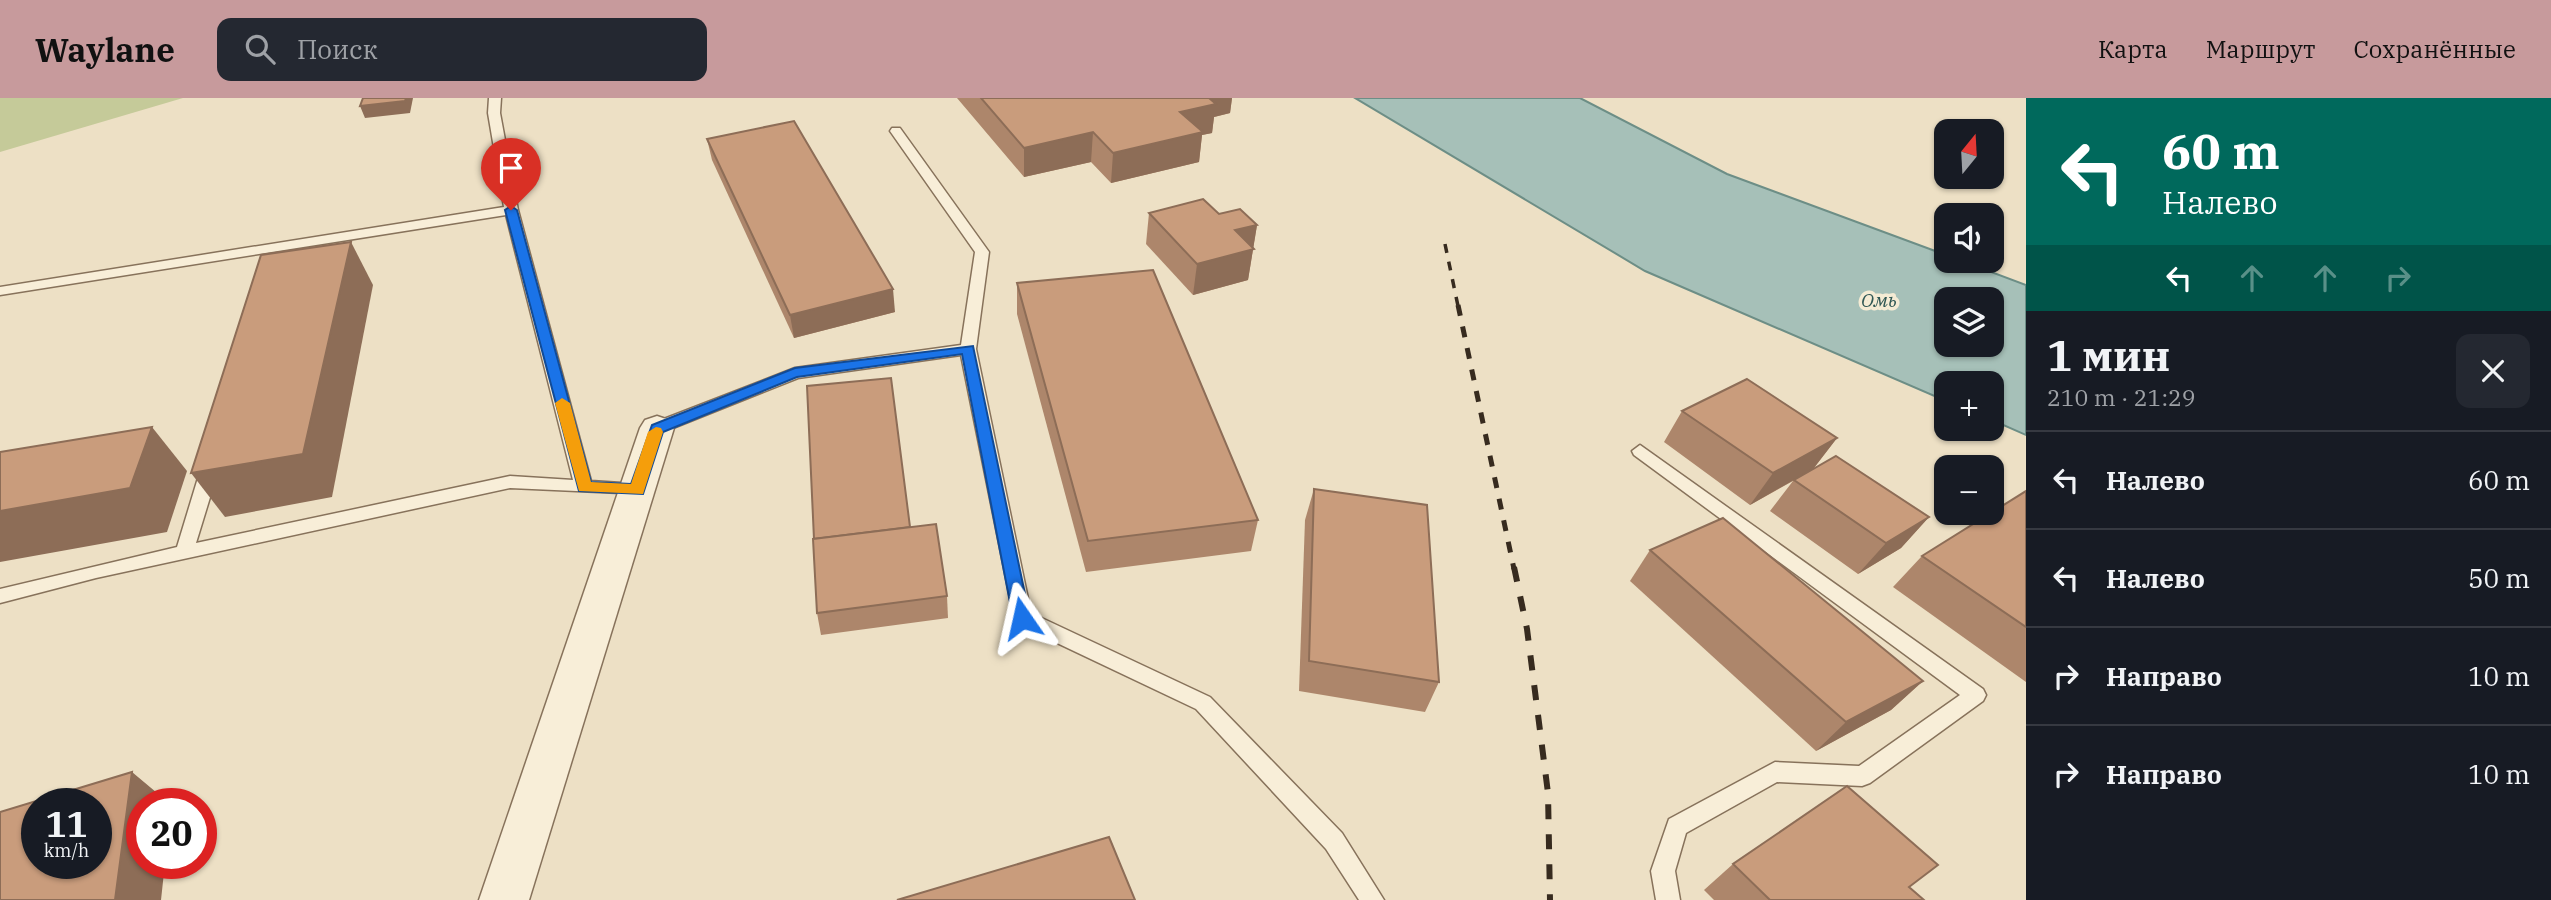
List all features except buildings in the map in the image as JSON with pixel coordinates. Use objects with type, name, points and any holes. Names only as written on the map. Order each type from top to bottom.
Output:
[{"type":"street","points":[[504,900],[657,428]]},
{"type":"lane","points":[[495,98],[494,113],[511,210],[584,487]]},
{"type":"lane","points":[[896,131],[982,252],[968,349],[1022,618],[1203,703],[1334,841],[1372,900]]},
{"type":"lane","points":[[0,291],[511,210]]},
{"type":"lane","points":[[657,428],[795,373],[968,349]]},
{"type":"lane","points":[[184,552],[215,450]]},
{"type":"lane","points":[[1640,451],[1976,695],[1862,776],[1775,772],[1677,826],[1663,871],[1668,900]]},
{"type":"lane","points":[[0,596],[184,552],[510,482],[637,490]]},
{"type":"green space","points":[[0,98],[183,98],[0,152]]},
{"type":"water","name":"Омь","points":[[1355,98],[1580,98],[1727,174],[1934,251],[1934,273],[1994,273],[2026,285],[2026,435],[2004,425],[2004,371],[1934,371],[1934,396],[1645,271]]},
{"type":"railway","points":[[1445,244],[1458,306]]},
{"type":"railway","points":[[1458,305],[1514,569]]},
{"type":"railway","points":[[1514,567],[1527,629],[1548,793],[1550,900]]},
{"type":"slow traffic","points":[[562,403],[584,487],[637,490],[656,432]]},
{"type":"route","points":[[511,210],[584,487],[637,490],[657,428],[795,373],[968,349],[1022,618]]}]
